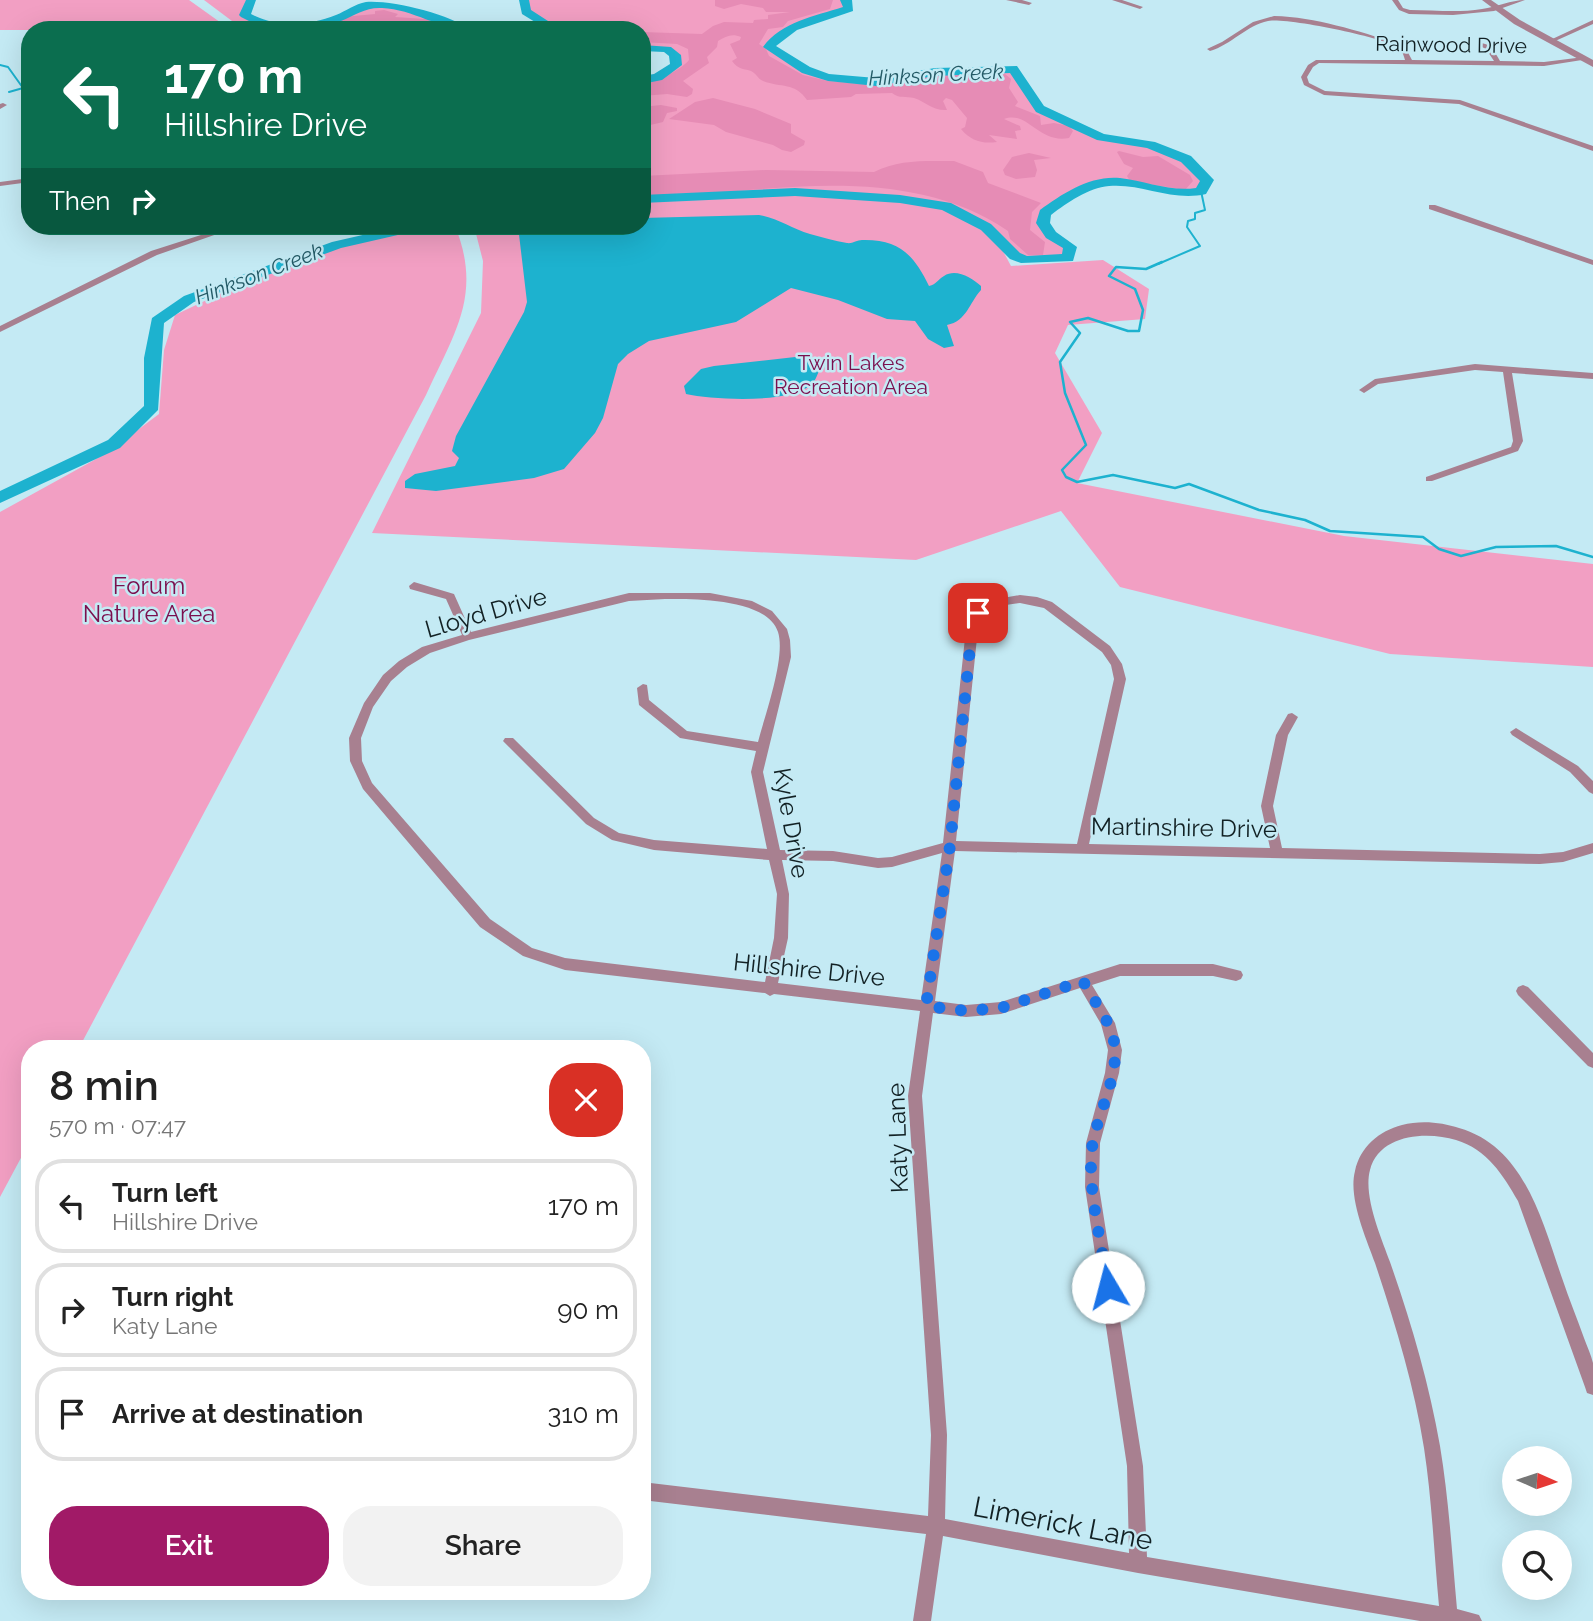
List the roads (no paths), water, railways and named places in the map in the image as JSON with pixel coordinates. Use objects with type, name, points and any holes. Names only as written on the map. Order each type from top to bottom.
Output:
[{"type":"street","points":[[1009,0],[1029,3]]},
{"type":"street","points":[[1115,0],[1140,7]]},
{"type":"street","points":[[1395,0],[1401,9],[1409,12],[1499,11],[1522,0]]},
{"type":"street","points":[[1486,0],[1499,11],[1593,64]]},
{"type":"street","points":[[1210,49],[1222,46],[1262,20],[1284,18],[1395,44],[1403,48],[1409,61]]},
{"type":"street","points":[[1551,41],[1593,22]]},
{"type":"street","points":[[1480,44],[1489,48],[1498,63]]},
{"type":"street","name":"Rainwood Drive","points":[[1318,61],[1544,64],[1581,58]]},
{"type":"street","points":[[1318,61],[1310,66],[1304,77],[1306,84],[1324,93],[1460,102],[1593,149]]},
{"type":"street","points":[[0,184],[21,181]]},
{"type":"street","points":[[1432,207],[1593,263]]},
{"type":"street","points":[[0,329],[154,253],[209,235]]},
{"type":"street","points":[[1364,390],[1376,382],[1475,368],[1593,376]]},
{"type":"street","points":[[1429,479],[1515,449],[1518,441],[1507,370]]},
{"type":"street","points":[[414,586],[450,597],[468,638]]},
{"type":"street","name":"Lloyd Drive","points":[[528,952],[506,940],[485,923],[366,786],[356,761],[355,738],[368,706],[387,678],[426,650],[608,601],[651,596],[740,601],[760,608],[780,624]]},
{"type":"street","name":"Katy Lane","points":[[922,1621],[936,1526],[939,1435],[915,1096],[950,846],[971,638],[978,613],[990,604],[1002,600],[1037,601],[1048,605],[1106,649],[1116,664],[1120,680],[1082,849]]},
{"type":"street","name":"Kyle Drive","points":[[770,990],[783,914],[775,855],[757,772],[785,657],[786,641],[780,624]]},
{"type":"street","points":[[642,688],[643,702],[684,735],[761,747]]},
{"type":"street","points":[[1277,853],[1267,806],[1282,735],[1292,717]]},
{"type":"street","points":[[1516,732],[1574,769],[1593,789]]},
{"type":"street","name":"Martinshire Drive","points":[[509,741],[590,821],[616,837],[654,845],[775,855],[833,856],[878,863],[892,862],[950,846],[1540,859],[1563,857],[1593,848]]},
{"type":"street","name":"Hillshire Drive","points":[[528,952],[565,964],[966,1011],[1001,1008],[1119,970],[1213,970],[1236,975]]},
{"type":"street","points":[[1083,981],[1109,1027],[1113,1041],[1113,1073],[1096,1126],[1091,1157],[1092,1187],[1135,1466],[1138,1564]]},
{"type":"street","points":[[1523,991],[1593,1062]]},
{"type":"street","points":[[1449,1616],[1432,1448],[1407,1336],[1372,1231],[1363,1191],[1362,1172],[1374,1149],[1386,1137],[1410,1130],[1437,1129],[1467,1137],[1490,1150],[1509,1168],[1527,1199],[1593,1387]]},
{"type":"street","name":"Limerick Lane","points":[[651,1492],[936,1526],[1138,1564],[1473,1621]]},
{"type":"water","points":[[759,215],[803,232],[838,241],[886,242],[904,251],[911,258],[929,286],[954,273],[973,280],[981,286],[981,290],[963,316],[947,325],[954,346],[944,348],[928,339],[915,321],[887,319],[838,300],[791,288],[736,322],[649,341],[628,354],[618,364],[603,418],[595,433],[564,469],[534,478],[436,491],[405,488],[405,481],[415,474],[455,466],[459,458],[452,451],[456,436],[527,302],[519,235],[651,235],[651,218]]},
{"type":"water","points":[[804,356],[815,359],[819,371],[812,384],[800,391],[750,399],[686,394],[684,386],[701,369]]},
{"type":"waterway","name":"Hinkson Creek","points":[[251,0],[245,15],[256,21]]},
{"type":"waterway","name":"Hinkson Creek","points":[[524,0],[526,12],[542,21]]},
{"type":"waterway","name":"Hinkson Creek","points":[[651,199],[795,192],[900,199],[946,206],[986,227],[1015,256],[1026,260],[1068,258],[1070,247],[1051,235],[1043,223],[1045,213],[1080,191],[1100,183],[1120,182],[1170,192],[1191,192],[1201,191],[1207,180],[1186,159],[1150,145],[1101,137],[1040,109],[1013,69],[935,72],[876,82],[828,77],[806,70],[769,47],[774,40],[793,28],[849,9],[845,0]]},
{"type":"waterway","name":"Hinkson Creek","points":[[327,21],[370,5],[393,6],[442,21]]},
{"type":"waterway","name":"Hinkson Creek","points":[[651,48],[667,49],[675,55],[676,65],[658,77],[651,78]]},
{"type":"waterway","points":[[0,65],[8,67],[21,85]]},
{"type":"waterway","points":[[9,92],[21,89]]},
{"type":"waterway","points":[[1158,264],[1200,246],[1187,227],[1188,221],[1195,219],[1195,213],[1205,210],[1201,191]]},
{"type":"waterway","name":"Hinkson Creek","points":[[0,498],[114,444],[152,407],[152,358],[157,321],[189,299],[337,245],[380,235]]},
{"type":"waterway","points":[[1162,262],[1146,269],[1116,267],[1109,276],[1135,289],[1143,310],[1139,331],[1128,331],[1088,318],[1070,322],[1080,333],[1060,362],[1065,393],[1086,445],[1062,470],[1066,477],[1077,482],[1113,475],[1175,488],[1189,484],[1259,510],[1305,520],[1330,531],[1423,537],[1439,549],[1461,556],[1496,547],[1556,546],[1593,557]]},
{"type":"park label","name":"Twin Lakes Recreation Area","points":[[851,375]]},
{"type":"park label","name":"Forum Nature Area","points":[[149,600]]}]
